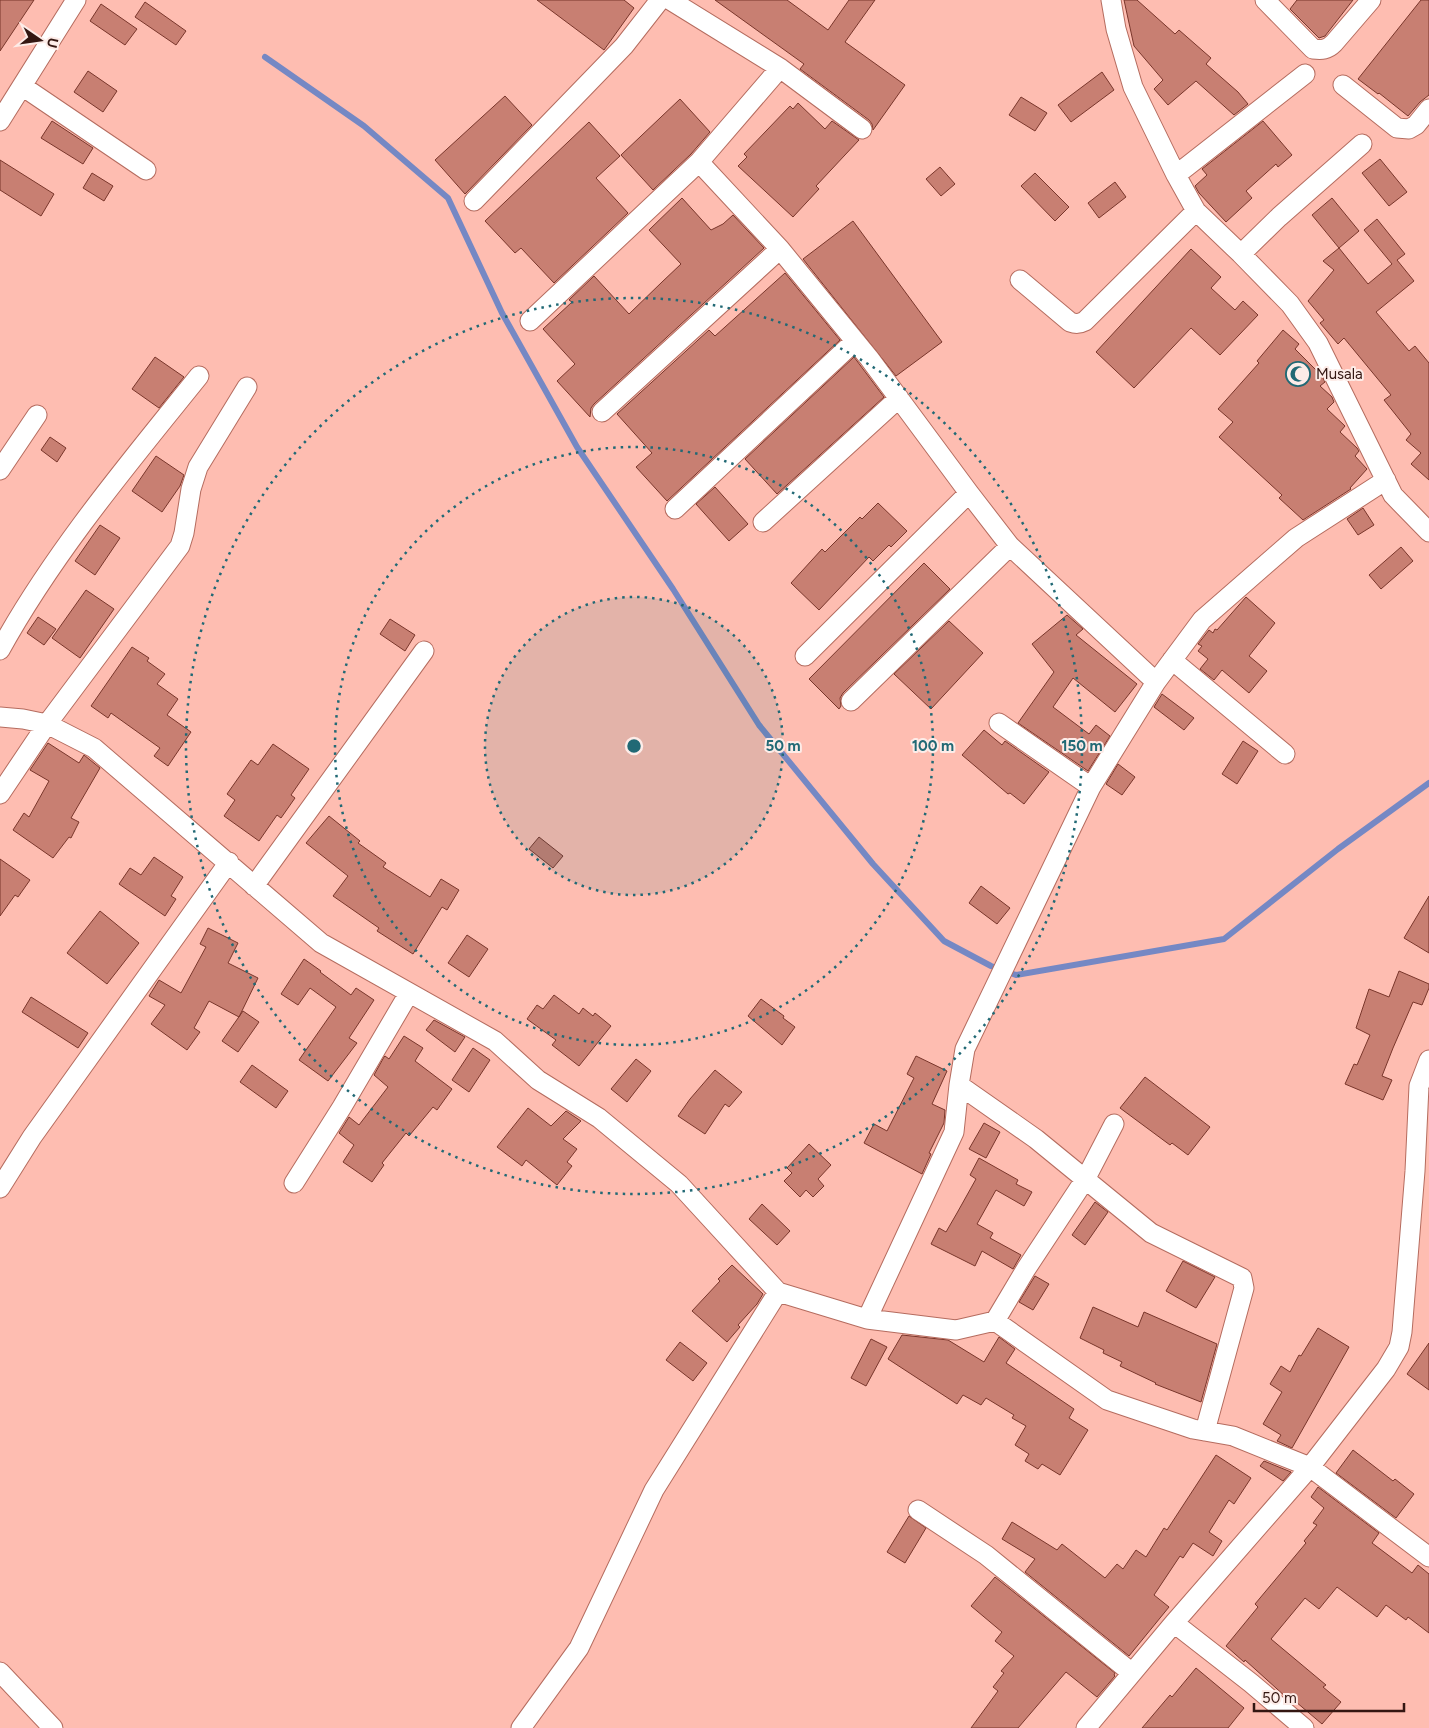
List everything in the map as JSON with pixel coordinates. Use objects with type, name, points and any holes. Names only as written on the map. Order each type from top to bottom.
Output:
[{"type":"street","points":[[0,121],[76,0]]},
{"type":"street","points":[[474,201],[624,46],[660,0]]},
{"type":"street","points":[[670,0],[780,68],[862,129]]},
{"type":"street","points":[[1111,0],[1116,29],[1133,87],[1176,175],[1196,211],[1242,254],[1290,304],[1318,343],[1393,495],[1429,532]]},
{"type":"street","points":[[1265,0],[1312,49],[1320,50],[1328,49],[1334,44],[1371,0]]},
{"type":"street","points":[[530,321],[699,162],[780,68]]},
{"type":"street","points":[[1176,175],[1305,74]]},
{"type":"street","points":[[1343,85],[1397,128],[1409,128],[1416,125],[1429,109]]},
{"type":"street","points":[[22,86],[146,170]]},
{"type":"street","points":[[1242,254],[1279,217],[1362,144]]},
{"type":"street","points":[[699,162],[780,249],[855,341],[1010,546],[1156,682]]},
{"type":"street","points":[[1020,280],[1070,322],[1080,323],[1085,321],[1196,211]]},
{"type":"street","points":[[602,412],[780,249]]},
{"type":"street","points":[[674,509],[855,341]]},
{"type":"street","points":[[0,650],[13,627],[75,535],[111,486],[199,376]]},
{"type":"street","points":[[0,794],[47,724],[180,546],[191,490],[198,468],[247,387]]},
{"type":"street","points":[[763,522],[898,398]]},
{"type":"street","points":[[0,470],[37,415]]},
{"type":"street","points":[[867,1318],[954,1132],[965,1049],[1091,787],[1156,682],[1202,620],[1296,538],[1386,480]]},
{"type":"street","points":[[805,656],[969,493]]},
{"type":"street","points":[[851,701],[1010,546]]},
{"type":"street","points":[[254,886],[424,651]]},
{"type":"street","points":[[1172,660],[1285,754]]},
{"type":"street","points":[[0,718],[47,724],[94,748],[321,943],[495,1041],[538,1080],[599,1118],[679,1184],[778,1292],[867,1318],[956,1330],[995,1321],[1026,1269],[1086,1178],[1114,1124]]},
{"type":"street","points":[[999,723],[1091,787]]},
{"type":"street","points":[[0,1188],[32,1137],[229,862]]},
{"type":"street","points":[[294,1184],[342,1107],[409,992]]},
{"type":"street","points":[[1086,1728],[1174,1623],[1310,1467],[1386,1369],[1399,1347],[1422,1175],[1418,1086],[1429,1060]]},
{"type":"street","points":[[959,1085],[1036,1139],[1151,1233],[1242,1278],[1244,1288],[1205,1431]]},
{"type":"street","points":[[521,1728],[579,1648],[654,1490],[778,1292]]},
{"type":"street","points":[[995,1321],[1107,1400],[1193,1429],[1233,1436],[1310,1467],[1429,1557]]},
{"type":"street","points":[[918,1510],[986,1554],[1132,1673]]},
{"type":"street","points":[[1174,1623],[1251,1683],[1304,1728]]},
{"type":"street","points":[[0,1672],[52,1728]]},
{"type":"building","points":[[0,0],[34,0],[0,51]]},
{"type":"building","points":[[537,0],[624,0],[634,8],[604,50]]},
{"type":"building","points":[[715,0],[787,0],[828,30],[849,0],[875,0],[845,42],[905,85],[873,130],[869,120],[800,69],[804,64]]},
{"type":"building","points":[[1124,0],[1137,0],[1175,34],[1179,30],[1211,58],[1206,64],[1238,92],[1248,104],[1234,115],[1196,81],[1168,105],[1154,89],[1163,80],[1134,46]]},
{"type":"building","points":[[1297,0],[1353,0],[1325,36],[1319,38],[1290,9]]},
{"type":"building","points":[[1421,0],[1429,0],[1429,95],[1408,116],[1358,79]]},
{"type":"building","points":[[145,2],[186,31],[176,45],[135,17]]},
{"type":"building","points":[[101,4],[137,29],[125,45],[90,21]]},
{"type":"building","points":[[88,71],[117,91],[103,112],[74,92]]},
{"type":"building","points":[[1102,72],[1114,90],[1071,122],[1058,105]]},
{"type":"building","points":[[505,96],[532,125],[465,194],[435,160]]},
{"type":"building","points":[[1021,97],[1047,113],[1035,131],[1009,115]]},
{"type":"building","points":[[680,99],[710,132],[691,154],[653,190],[621,155]]},
{"type":"building","points":[[798,103],[825,129],[832,121],[859,140],[816,186],[819,189],[793,217],[738,166],[747,157],[744,154],[790,106],[793,109]]},
{"type":"building","points":[[52,121],[93,148],[83,164],[41,138]]},
{"type":"building","points":[[1263,121],[1292,155],[1278,167],[1276,164],[1246,191],[1252,198],[1226,222],[1199,193],[1195,186],[1207,175],[1202,169]]},
{"type":"building","points":[[589,122],[620,156],[596,178],[628,213],[554,283],[521,248],[515,253],[485,221]]},
{"type":"building","points":[[1380,159],[1407,192],[1389,206],[1362,173]]},
{"type":"building","points":[[0,160],[54,194],[41,216],[0,190]]},
{"type":"building","points":[[940,167],[955,184],[941,196],[926,179]]},
{"type":"building","points":[[92,173],[113,186],[104,201],[83,188]]},
{"type":"building","points":[[1035,173],[1069,207],[1055,221],[1021,186]]},
{"type":"building","points":[[1115,182],[1126,197],[1099,218],[1088,203]]},
{"type":"building","points":[[682,198],[711,230],[723,224],[733,215],[764,248],[594,404],[591,408],[590,417],[557,381],[575,364],[543,329],[572,302],[569,300],[594,276],[629,314],[681,264],[649,230]]},
{"type":"building","points":[[1332,198],[1359,231],[1339,248],[1312,215]]},
{"type":"building","points":[[1377,219],[1405,254],[1397,260],[1414,281],[1376,312],[1409,351],[1415,346],[1429,363],[1429,480],[1411,464],[1421,453],[1406,440],[1411,434],[1384,400],[1391,395],[1344,338],[1338,344],[1320,323],[1324,320],[1308,301],[1334,270],[1323,261],[1339,248],[1368,284],[1392,264],[1364,230]]},
{"type":"building","points":[[853,221],[942,342],[896,376],[803,259]]},
{"type":"building","points":[[1191,249],[1221,277],[1211,288],[1235,310],[1243,301],[1258,315],[1220,355],[1191,328],[1134,388],[1096,352]]},
{"type":"building","points":[[785,273],[840,340],[667,501],[636,467],[652,453],[617,414],[709,330],[715,336]]},
{"type":"building","points":[[1283,330],[1299,344],[1295,349],[1322,376],[1325,382],[1320,386],[1332,397],[1334,402],[1327,409],[1345,426],[1340,432],[1357,448],[1359,451],[1355,456],[1367,469],[1351,489],[1303,520],[1279,498],[1282,495],[1219,437],[1233,422],[1218,409],[1259,363],[1257,361]]},
{"type":"building","points":[[155,357],[184,377],[159,408],[132,389]]},
{"type":"building","points":[[854,357],[884,397],[777,494],[745,459]]},
{"type":"building","points":[[50,437],[66,448],[57,462],[41,450]]},
{"type":"building","points":[[156,456],[184,475],[180,486],[162,512],[132,491]]},
{"type":"building","points":[[715,487],[748,524],[729,541],[696,504]]},
{"type":"building","points":[[878,503],[907,531],[873,561],[869,557],[819,610],[791,583],[822,549],[825,552],[860,517],[862,519]]},
{"type":"building","points":[[1363,508],[1374,525],[1358,535],[1347,519]]},
{"type":"building","points":[[100,525],[120,538],[95,575],[75,561]]},
{"type":"building","points":[[1401,547],[1413,561],[1381,589],[1369,575]]},
{"type":"building","points":[[924,563],[950,589],[843,693],[840,698],[841,706],[839,709],[809,679]]},
{"type":"building","points":[[86,590],[114,609],[80,658],[52,638]]},
{"type":"building","points":[[1246,597],[1275,623],[1249,656],[1267,671],[1249,693],[1222,670],[1214,680],[1200,669],[1208,659],[1198,651],[1202,646],[1198,644],[1209,630],[1213,633],[1215,629],[1217,630]]},
{"type":"building","points":[[1067,615],[1083,629],[1076,635],[1137,684],[1115,712],[1073,678],[1053,707],[1089,734],[1096,725],[1110,736],[1088,771],[1018,723],[1054,672],[1032,644]]},
{"type":"building","points":[[38,617],[56,629],[44,645],[27,633]]},
{"type":"building","points":[[390,619],[415,635],[405,651],[380,634]]},
{"type":"building","points":[[949,621],[983,653],[931,709],[894,674]]},
{"type":"building","points":[[132,647],[149,658],[147,661],[165,674],[157,684],[178,699],[167,715],[191,732],[168,766],[154,756],[160,748],[111,713],[108,718],[91,706]]},
{"type":"building","points":[[1162,694],[1194,718],[1184,730],[1154,707]]},
{"type":"building","points":[[984,730],[1002,745],[1005,741],[1049,772],[1024,804],[1010,793],[1008,794],[962,755]]},
{"type":"building","points":[[1243,741],[1258,751],[1237,784],[1222,774]]},
{"type":"building","points":[[48,743],[79,763],[84,755],[100,768],[71,818],[79,822],[71,838],[69,837],[53,858],[13,830],[24,813],[29,817],[49,781],[30,770]]},
{"type":"building","points":[[273,744],[309,769],[291,795],[295,798],[281,818],[277,815],[259,841],[224,816],[235,800],[227,794],[251,760],[258,765]]},
{"type":"building","points":[[1118,764],[1135,777],[1122,795],[1106,784]]},
{"type":"building","points":[[329,816],[360,841],[358,843],[386,863],[383,867],[430,897],[441,879],[459,890],[447,910],[442,907],[413,954],[377,931],[379,928],[333,896],[348,876],[306,843]]},
{"type":"building","points":[[539,837],[563,856],[553,868],[529,849]]},
{"type":"building","points":[[154,857],[183,877],[171,896],[176,899],[165,916],[119,884],[130,868],[141,875]]},
{"type":"building","points":[[0,859],[30,880],[18,897],[15,895],[0,916]]},
{"type":"building","points":[[981,886],[1010,908],[997,924],[969,903]]},
{"type":"building","points":[[1429,896],[1429,953],[1404,938]]},
{"type":"building","points":[[100,911],[139,943],[107,984],[67,953]]},
{"type":"building","points":[[208,928],[238,943],[228,963],[258,978],[239,1017],[209,1001],[194,1028],[200,1032],[187,1050],[151,1024],[165,1005],[149,996],[159,980],[181,993],[206,947],[200,944]]},
{"type":"building","points":[[467,935],[488,949],[469,977],[448,963]]},
{"type":"building","points":[[304,959],[351,995],[356,988],[374,1000],[349,1038],[357,1043],[328,1081],[299,1060],[336,1007],[310,988],[298,1005],[281,994]]},
{"type":"building","points":[[1399,971],[1429,984],[1429,988],[1422,1005],[1413,1002],[1393,1048],[1382,1076],[1392,1080],[1383,1100],[1345,1084],[1354,1064],[1357,1065],[1370,1035],[1356,1028],[1369,989],[1389,997]]},
{"type":"building","points":[[554,995],[579,1014],[583,1008],[593,1016],[595,1013],[611,1026],[579,1066],[552,1045],[556,1040],[527,1019],[537,1005],[543,1009]]},
{"type":"building","points":[[31,997],[88,1033],[78,1048],[22,1012]]},
{"type":"building","points":[[761,999],[795,1027],[782,1045],[748,1016]]},
{"type":"building","points":[[243,1011],[259,1022],[238,1052],[222,1041]]},
{"type":"building","points":[[434,1020],[465,1037],[455,1052],[426,1030]]},
{"type":"building","points":[[404,1036],[423,1048],[415,1061],[452,1089],[437,1110],[433,1107],[409,1136],[406,1133],[382,1163],[384,1165],[372,1182],[343,1162],[354,1145],[339,1133],[349,1117],[359,1125],[388,1087],[374,1075],[384,1057],[389,1059]]},
{"type":"building","points":[[473,1048],[490,1060],[469,1092],[452,1080]]},
{"type":"building","points":[[916,1056],[947,1071],[932,1104],[945,1110],[944,1123],[929,1153],[931,1154],[922,1174],[864,1143],[874,1124],[887,1131],[914,1078],[907,1074]]},
{"type":"building","points":[[636,1059],[651,1071],[627,1102],[611,1089]]},
{"type":"building","points":[[252,1065],[288,1091],[276,1108],[240,1082]]},
{"type":"building","points":[[715,1070],[742,1092],[729,1107],[725,1104],[705,1134],[678,1116]]},
{"type":"building","points":[[1145,1077],[1210,1127],[1188,1155],[1172,1143],[1170,1145],[1120,1108]]},
{"type":"building","points":[[528,1108],[551,1126],[566,1111],[581,1121],[563,1139],[577,1149],[567,1162],[572,1166],[557,1185],[526,1160],[522,1166],[497,1147]]},
{"type":"building","points":[[984,1123],[1000,1132],[986,1158],[969,1149]]},
{"type":"building","points":[[809,1144],[831,1165],[818,1179],[824,1186],[813,1197],[806,1190],[800,1197],[784,1181],[792,1173],[787,1168]]},
{"type":"building","points":[[979,1158],[1018,1180],[1016,1184],[1032,1192],[1024,1206],[996,1190],[977,1224],[993,1233],[990,1238],[1021,1255],[1013,1269],[982,1251],[975,1266],[931,1244],[939,1228],[946,1232],[976,1179],[970,1175]]},
{"type":"building","points":[[1095,1202],[1108,1212],[1085,1245],[1072,1235]]},
{"type":"building","points":[[762,1204],[790,1231],[777,1245],[749,1219]]},
{"type":"building","points":[[1183,1261],[1215,1277],[1196,1308],[1166,1291]]},
{"type":"building","points":[[732,1265],[763,1294],[727,1342],[692,1311]]},
{"type":"building","points":[[1035,1276],[1049,1284],[1033,1310],[1019,1302]]},
{"type":"building","points":[[1093,1307],[1138,1327],[1144,1312],[1217,1344],[1201,1402],[1155,1384],[1120,1366],[1122,1362],[1103,1353],[1104,1350],[1080,1338]]},
{"type":"building","points":[[1318,1328],[1349,1347],[1292,1448],[1277,1441],[1281,1435],[1263,1424],[1282,1392],[1270,1384],[1281,1366],[1290,1372],[1299,1355],[1301,1356]]},
{"type":"building","points":[[902,1335],[948,1340],[984,1362],[999,1337],[1015,1349],[1006,1363],[1074,1409],[1069,1418],[1088,1430],[1060,1475],[1042,1464],[1038,1469],[1025,1461],[1029,1454],[1015,1445],[1026,1426],[1012,1418],[1014,1415],[986,1398],[981,1405],[963,1395],[957,1404],[888,1359]]},
{"type":"building","points":[[871,1339],[887,1347],[866,1386],[851,1378]]},
{"type":"building","points":[[680,1342],[707,1363],[693,1381],[666,1360]]},
{"type":"building","points":[[1429,1343],[1429,1390],[1407,1374]]},
{"type":"building","points":[[1353,1450],[1393,1481],[1395,1479],[1414,1494],[1396,1518],[1336,1473]]},
{"type":"building","points":[[1216,1455],[1251,1478],[1234,1504],[1229,1500],[1209,1532],[1222,1541],[1213,1556],[1193,1543],[1183,1558],[1180,1556],[1154,1595],[1169,1607],[1129,1656],[1025,1572],[1035,1559],[1002,1539],[1012,1522],[1057,1550],[1062,1544],[1105,1578],[1117,1564],[1123,1569],[1136,1550],[1146,1557],[1164,1528],[1167,1530]]},
{"type":"building","points":[[1264,1461],[1291,1472],[1283,1481],[1260,1466]]},
{"type":"building","points":[[1318,1487],[1379,1533],[1372,1543],[1412,1573],[1418,1565],[1429,1574],[1429,1633],[1408,1617],[1406,1620],[1386,1605],[1377,1617],[1337,1587],[1319,1609],[1305,1598],[1271,1639],[1326,1685],[1323,1687],[1341,1702],[1322,1724],[1289,1696],[1287,1698],[1245,1660],[1244,1662],[1226,1646],[1258,1607],[1255,1604],[1306,1543],[1304,1541],[1317,1525],[1313,1523],[1324,1508],[1311,1497]]},
{"type":"building","points":[[909,1516],[926,1528],[905,1563],[887,1552]]},
{"type":"building","points":[[995,1577],[1115,1673],[1115,1676],[1097,1697],[1066,1672],[1018,1728],[971,1728],[998,1691],[993,1687],[1004,1673],[1001,1671],[1014,1656],[995,1641],[1002,1632],[971,1606]]},
{"type":"building","points":[[1196,1668],[1244,1708],[1228,1728],[1142,1728],[1170,1695],[1172,1697]]},
{"type":"waterway","points":[[265,57],[364,126],[448,198],[502,313],[577,447],[673,589],[759,725],[873,864],[944,941],[991,966],[1016,975],[1224,939],[1338,849],[1429,783]]},
{"type":"place","name":"Musala","points":[[1298,374]]}]
